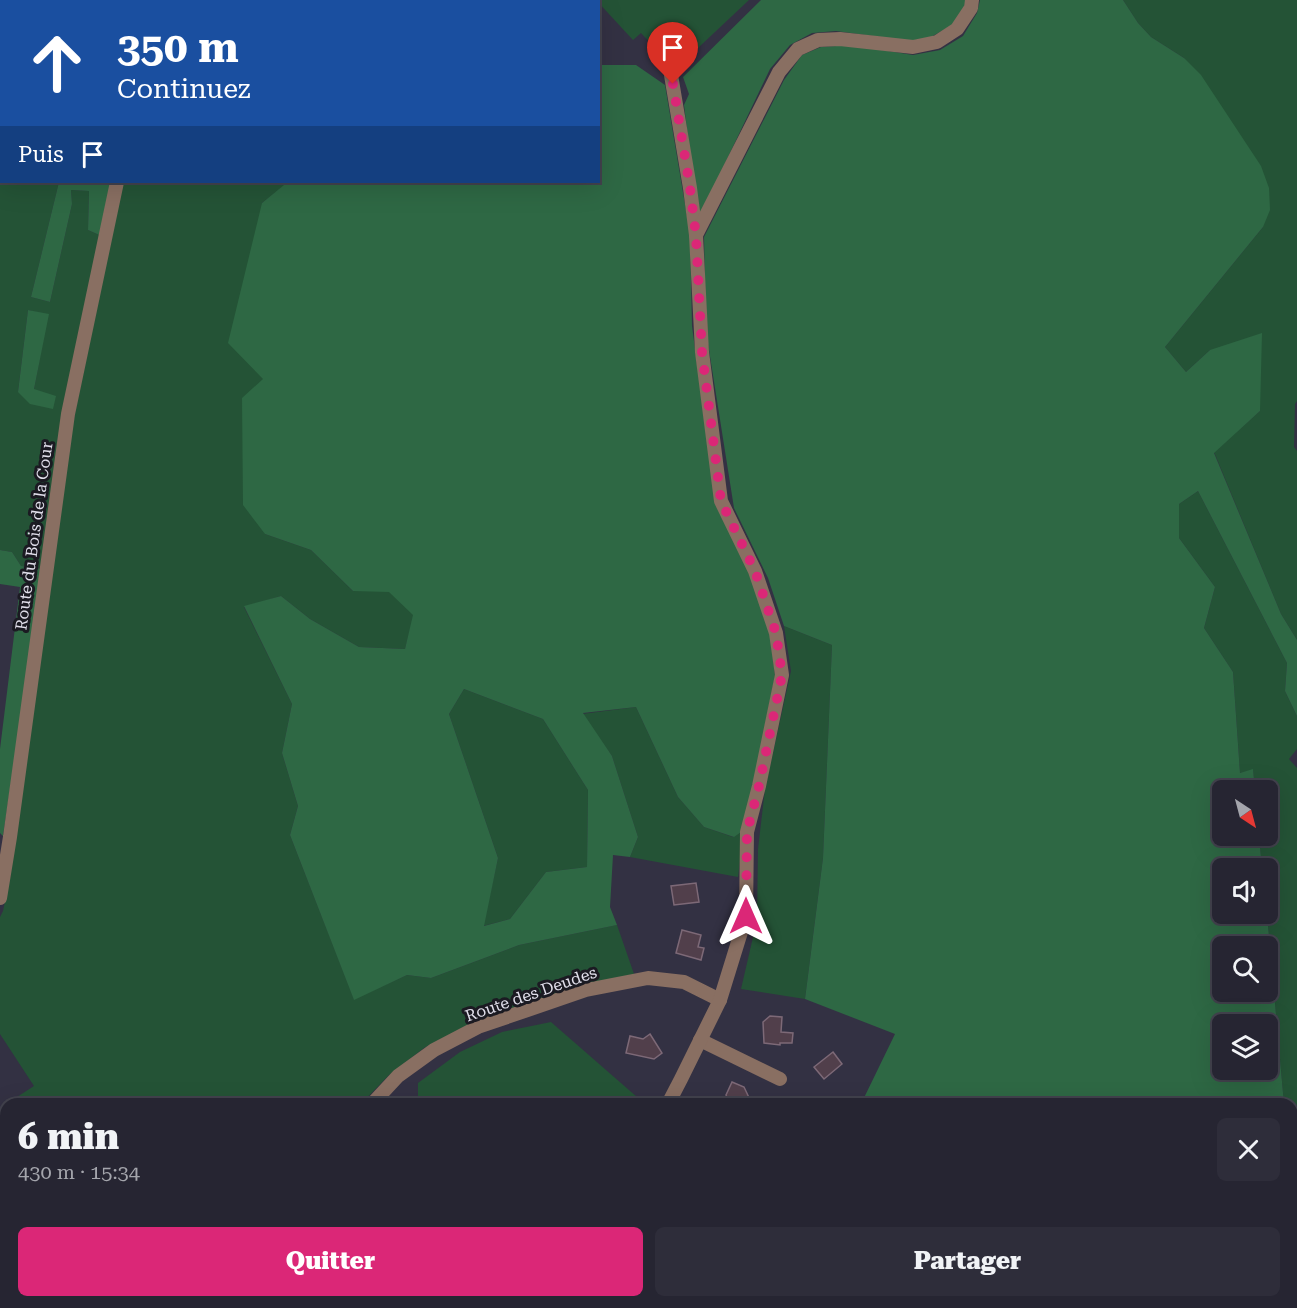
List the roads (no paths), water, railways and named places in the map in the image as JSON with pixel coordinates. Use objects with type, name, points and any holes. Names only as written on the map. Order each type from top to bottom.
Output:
[{"type":"street","points":[[696,236],[779,72],[798,50],[818,40],[840,39],[913,47],[937,42],[957,29],[970,8],[972,0]]},
{"type":"street","points":[[669,63],[696,236],[702,352],[721,501],[755,571],[776,633],[782,675],[747,832],[746,916],[720,1000],[671,1098]]},
{"type":"street","name":"Route du Bois de la Cour","points":[[0,898],[12,825],[66,424],[117,183]]},
{"type":"street","name":"Route des Deudes","points":[[378,1098],[399,1076],[434,1050],[478,1027],[586,990],[648,978],[684,982],[720,1000]]},
{"type":"street","points":[[700,1040],[780,1079]]}]
